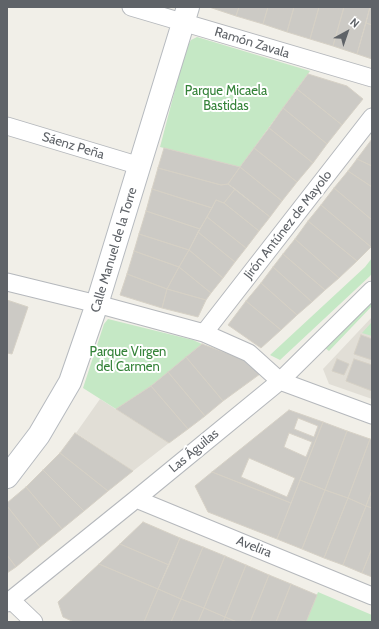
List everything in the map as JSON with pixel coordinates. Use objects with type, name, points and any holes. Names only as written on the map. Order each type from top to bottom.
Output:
[{"type":"street","name":"Ramón Zavala","points":[[132,7],[185,15],[372,78]]},
{"type":"street","name":"Calle Manuel de la Torre","points":[[7,477],[39,435],[70,382],[97,304],[185,15]]},
{"type":"street","name":"Jirón Antúnez de Mayolo","points":[[204,333],[372,117]]},
{"type":"street","name":"Sáenz Peña","points":[[7,126],[140,166]]},
{"type":"street","points":[[7,282],[97,304],[204,333],[249,353],[280,381],[372,416]]},
{"type":"street","name":"Las Águilas","points":[[9,601],[280,381],[372,290]]},
{"type":"street","name":"Avelira","points":[[136,499],[372,596]]},
{"type":"street","points":[[9,601],[34,622]]},
{"type":"shaded area","points":[[372,317],[372,399],[329,384],[323,369]]},
{"type":"shaded area","points":[[100,399],[169,443],[133,471],[76,433]]},
{"type":"green space","name":"Parque Micaela Bastidas","points":[[197,37],[310,71],[240,167],[160,147],[186,48],[191,40]]},
{"type":"green space","points":[[372,258],[372,273],[370,276],[280,360],[270,355],[365,267]]},
{"type":"green space","points":[[372,299],[372,306],[329,351],[325,348]]},
{"type":"green space","name":"Parque Virgen del Carmen","points":[[108,319],[193,340],[202,344],[151,386],[116,409],[83,388],[104,324]]},
{"type":"green space","points":[[372,322],[372,336],[362,333]]},
{"type":"green space","points":[[318,592],[372,615],[372,622],[306,622]]},
{"type":"building","points":[[209,7],[239,7],[236,16]]},
{"type":"building","points":[[239,7],[268,7],[263,24],[236,16]]},
{"type":"building","points":[[268,7],[294,7],[287,32],[263,24]]},
{"type":"building","points":[[294,7],[319,7],[310,39],[287,32]]},
{"type":"building","points":[[319,7],[344,7],[333,46],[310,39]]},
{"type":"building","points":[[344,7],[370,7],[357,54],[333,46]]},
{"type":"building","points":[[370,7],[372,7],[372,25],[366,23]]},
{"type":"building","points":[[366,23],[372,25],[372,59],[357,54]]},
{"type":"building","points":[[308,74],[347,86],[363,99],[342,125],[297,89]]},
{"type":"building","points":[[297,89],[342,125],[327,144],[283,108]]},
{"type":"building","points":[[283,108],[327,144],[313,163],[269,128]]},
{"type":"building","points":[[269,128],[313,163],[297,182],[254,148]]},
{"type":"building","points":[[372,139],[372,166],[357,159]]},
{"type":"building","points":[[164,148],[240,167],[228,184],[221,185],[158,168]]},
{"type":"building","points":[[254,148],[297,182],[282,201],[240,167]]},
{"type":"building","points":[[357,159],[372,166],[372,187],[348,171]]},
{"type":"building","points":[[240,167],[282,201],[270,217],[228,184]]},
{"type":"building","points":[[158,168],[221,185],[228,184],[235,189],[224,203],[216,200],[212,208],[152,189]]},
{"type":"building","points":[[348,171],[372,187],[372,220],[334,188]]},
{"type":"building","points":[[334,188],[372,220],[371,247],[321,205]]},
{"type":"building","points":[[152,189],[212,208],[200,229],[146,211]]},
{"type":"building","points":[[235,189],[270,217],[259,231],[224,203]]},
{"type":"building","points":[[216,200],[224,203],[259,231],[246,248],[207,217]]},
{"type":"building","points":[[321,205],[371,247],[357,261],[308,221]]},
{"type":"building","points":[[146,211],[200,229],[189,250],[139,234]]},
{"type":"building","points":[[207,217],[246,248],[235,262],[198,232]]},
{"type":"building","points":[[308,221],[357,261],[339,278],[295,239]]},
{"type":"building","points":[[198,232],[235,262],[223,278],[189,250]]},
{"type":"building","points":[[139,234],[189,250],[179,267],[134,251]]},
{"type":"building","points":[[295,239],[339,278],[325,290],[283,254]]},
{"type":"building","points":[[189,250],[223,278],[211,293],[179,267]]},
{"type":"building","points":[[134,251],[179,267],[167,289],[127,274]]},
{"type":"building","points":[[283,254],[325,290],[312,302],[273,267]]},
{"type":"building","points":[[179,267],[211,293],[206,300],[167,289]]},
{"type":"building","points":[[273,267],[312,302],[297,315],[261,283]]},
{"type":"building","points":[[127,274],[167,289],[162,308],[120,295]]},
{"type":"building","points":[[261,283],[297,315],[281,330],[246,301]]},
{"type":"building","points":[[167,289],[206,300],[198,317],[162,308]]},
{"type":"building","points":[[7,300],[28,307],[12,354],[7,353]]},
{"type":"building","points":[[246,301],[281,330],[261,348],[228,325]]},
{"type":"building","points":[[361,335],[372,339],[372,360],[354,354]]},
{"type":"building","points":[[202,344],[248,361],[260,374],[223,401],[186,357]]},
{"type":"building","points":[[186,357],[223,401],[205,416],[168,372]]},
{"type":"building","points":[[337,359],[349,364],[344,375],[332,371]]},
{"type":"building","points":[[354,359],[372,365],[372,391],[346,381]]},
{"type":"building","points":[[168,372],[205,416],[188,429],[151,386]]},
{"type":"building","points":[[151,386],[188,429],[169,443],[116,409]]},
{"type":"building","points":[[289,410],[323,422],[291,503],[212,472]]},
{"type":"building","points":[[298,418],[318,426],[314,437],[294,429]]},
{"type":"building","points":[[323,422],[347,431],[325,490],[300,480]]},
{"type":"building","points":[[347,431],[370,439],[348,498],[325,490]]},
{"type":"building","points":[[75,433],[133,471],[108,491],[60,453]]},
{"type":"building","points":[[289,433],[312,442],[306,457],[284,447]]},
{"type":"building","points":[[370,439],[372,440],[372,490],[366,506],[348,498]]},
{"type":"building","points":[[60,453],[108,491],[84,511],[43,470]]},
{"type":"building","points":[[249,458],[295,478],[287,497],[241,477]]},
{"type":"building","points":[[43,470],[84,511],[62,529],[26,487]]},
{"type":"building","points":[[212,472],[291,503],[277,539],[208,512],[195,486]]},
{"type":"building","points":[[300,480],[325,490],[302,549],[277,539]]},
{"type":"building","points":[[26,487],[62,529],[40,547],[7,506],[7,503]]},
{"type":"building","points":[[325,490],[348,498],[324,558],[302,549]]},
{"type":"building","points":[[372,490],[372,508],[366,506]]},
{"type":"building","points":[[348,498],[366,506],[343,565],[324,558]]},
{"type":"building","points":[[7,506],[40,547],[16,567],[7,555]]},
{"type":"building","points":[[366,506],[372,508],[372,548],[362,573],[343,565]]},
{"type":"building","points":[[143,522],[180,538],[169,565],[120,544]]},
{"type":"building","points":[[180,538],[203,547],[181,599],[158,589]]},
{"type":"building","points":[[120,544],[169,565],[158,589],[99,564]]},
{"type":"building","points":[[203,547],[225,556],[204,608],[181,599]]},
{"type":"building","points":[[372,548],[372,577],[362,573]]},
{"type":"building","points":[[7,555],[16,567],[7,573]]},
{"type":"building","points":[[225,556],[246,565],[225,617],[204,608]]},
{"type":"building","points":[[99,564],[158,589],[144,622],[74,622],[63,617],[58,602]]},
{"type":"building","points":[[246,565],[269,575],[250,622],[237,622],[225,617]]},
{"type":"building","points":[[269,575],[291,584],[276,622],[250,622]]},
{"type":"building","points":[[291,584],[317,595],[306,622],[276,622]]},
{"type":"building","points":[[158,589],[181,599],[171,622],[144,622]]},
{"type":"building","points":[[181,599],[204,608],[198,622],[171,622]]},
{"type":"building","points":[[204,608],[225,617],[223,622],[198,622]]},
{"type":"building","points":[[225,617],[237,622],[223,622]]}]
